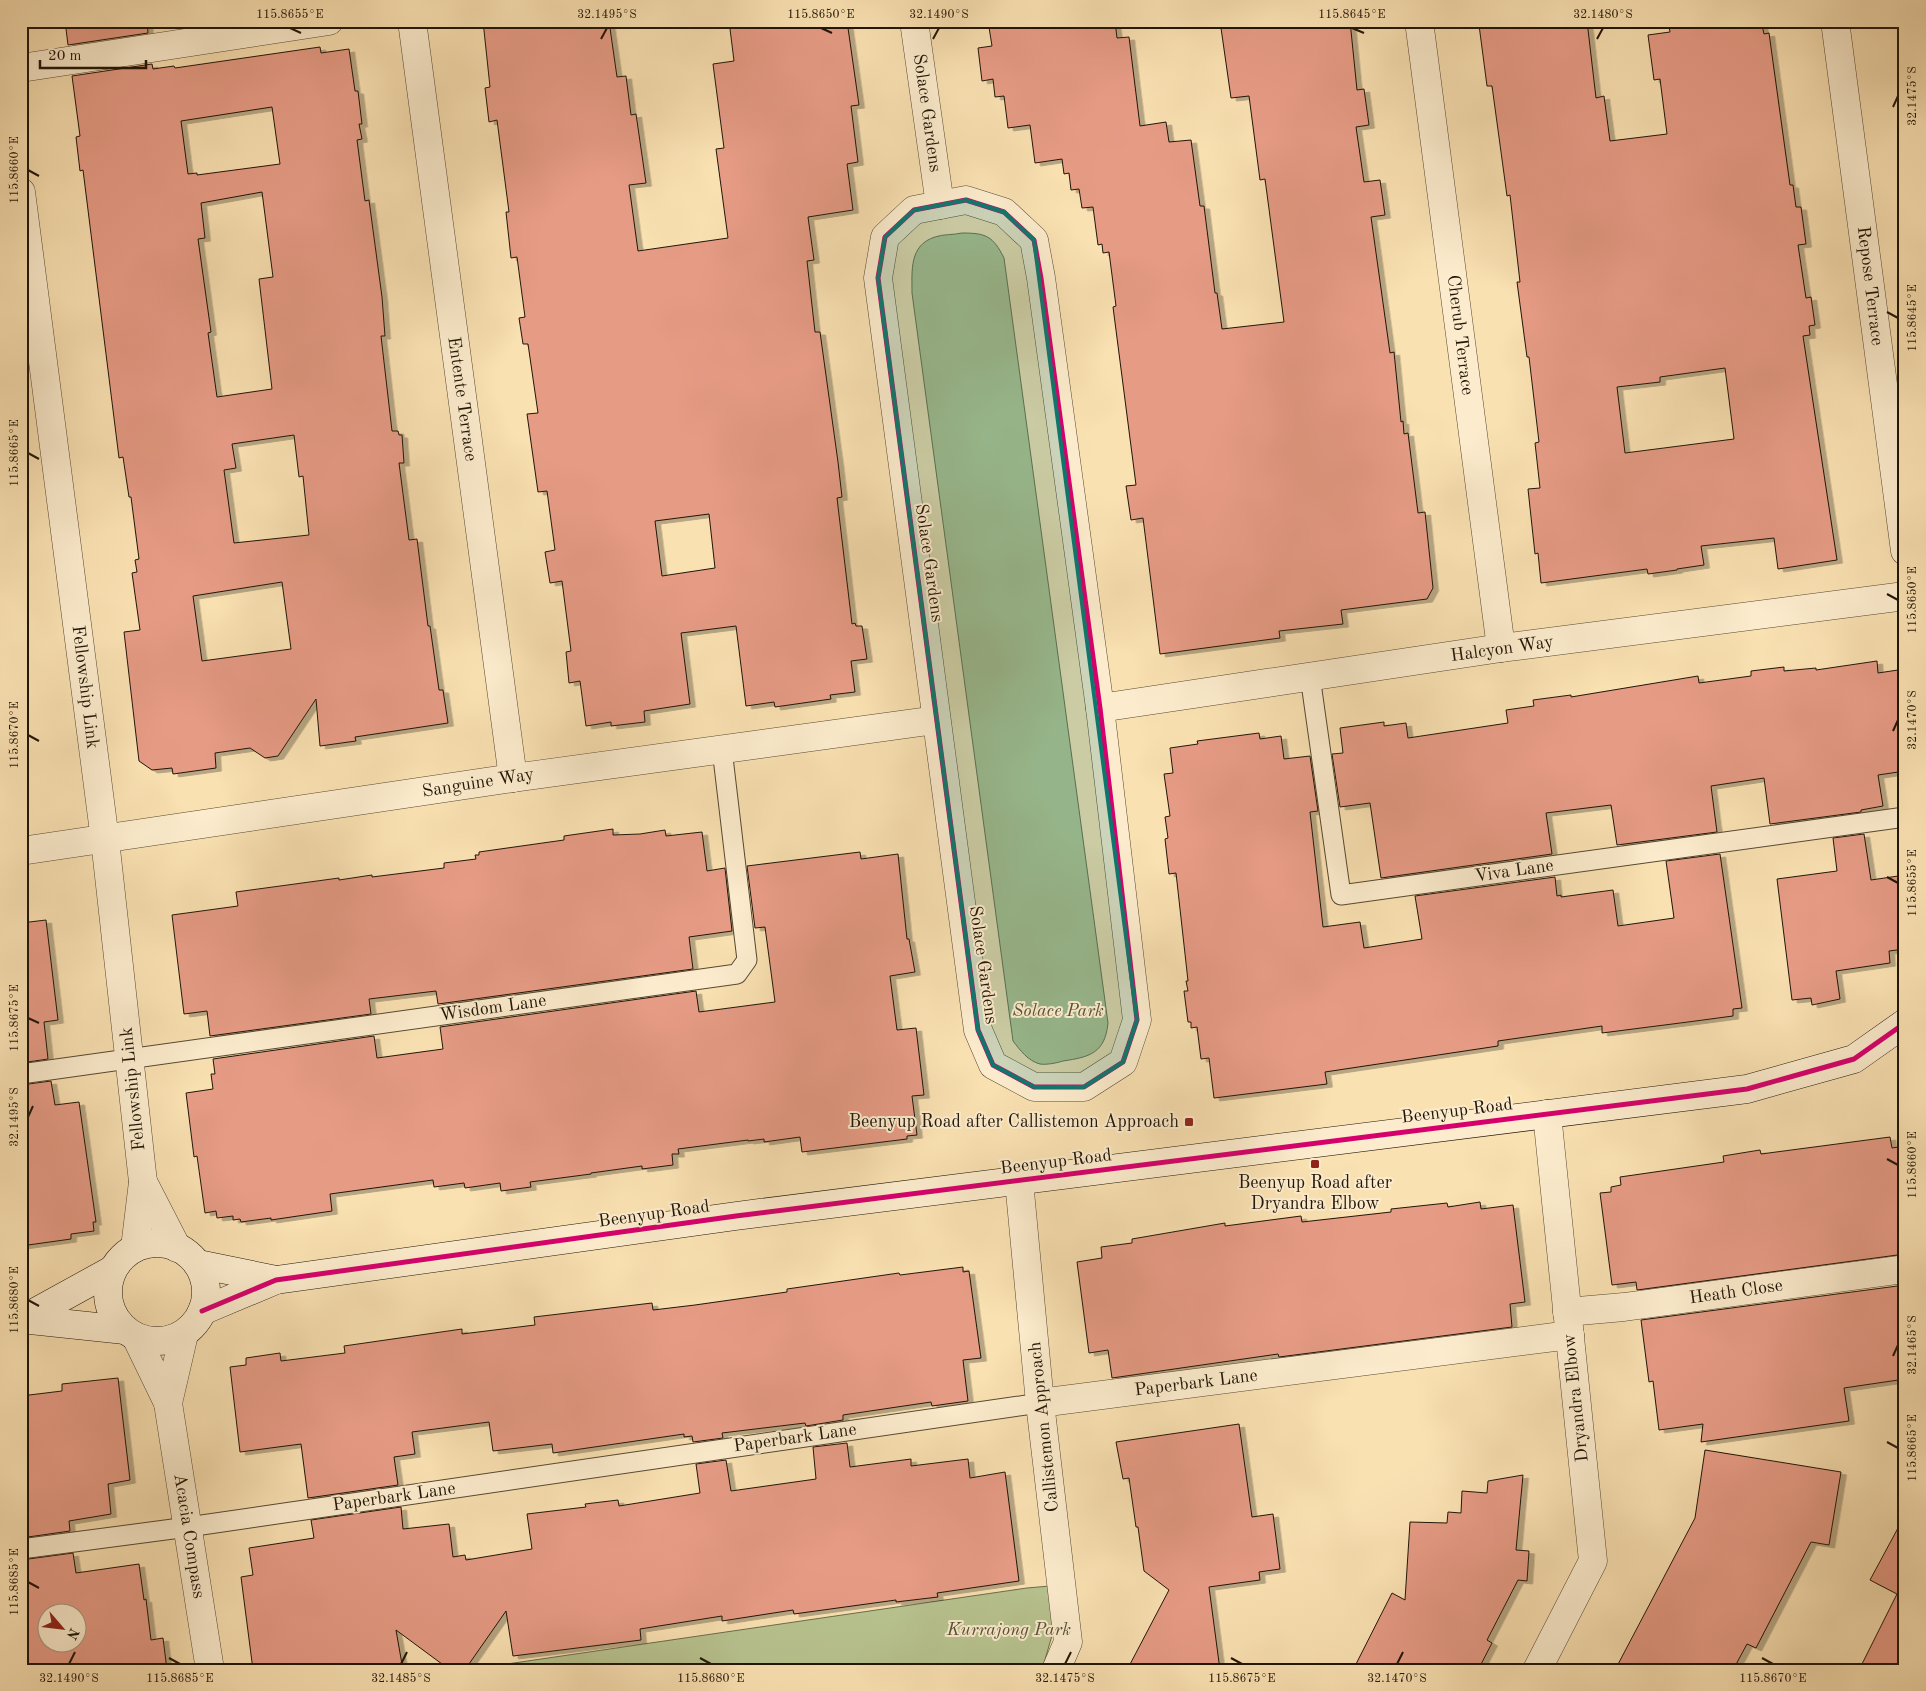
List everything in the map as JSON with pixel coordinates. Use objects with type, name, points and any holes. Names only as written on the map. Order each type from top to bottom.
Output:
[{"type":"street","points":[[21,68],[329,21]]},
{"type":"street","name":"Entente Terrace","points":[[412,21],[513,778]]},
{"type":"street","name":"Solace Gardens","points":[[914,21],[940,205]]},
{"type":"street","name":"Cherub Terrace","points":[[1419,21],[1501,648]]},
{"type":"street","name":"Repose Terrace","points":[[1841,22],[1905,551]]},
{"type":"street","name":"Fellowship Link","points":[[21,192],[105,840],[143,1182],[135,1248]]},
{"type":"street","name":"Solace Gardens","points":[[966,200],[1004,212],[1034,240],[1044,297],[1100,708],[1138,1020],[1123,1062],[1084,1087],[1034,1087],[993,1065],[978,1030],[878,278],[886,237],[914,210],[940,205],[966,200]]},
{"type":"street","name":"Halcyon Way","points":[[1100,708],[1501,648],[1905,596]]},
{"type":"street","name":"Sanguine Way","points":[[21,851],[513,778],[936,720]]},
{"type":"street","name":"Beenyup Road","points":[[202,1310],[276,1280],[736,1216],[1747,1089],[1854,1059],[1905,1024]]},
{"type":"street","name":"Dryandra Elbow","points":[[1537,1670],[1593,1561],[1547,1114]]},
{"type":"street","name":"Callistemon Approach","points":[[1019,1181],[1040,1402],[1068,1642],[1056,1670]]},
{"type":"street","name":"Fellowship Link","points":[[143,1182],[188,1256]]},
{"type":"street","name":"Beenyup Road","points":[[135,1248],[148,1243],[163,1243],[188,1256],[276,1280]]},
{"type":"street","points":[[22,1319],[112,1270],[122,1258],[135,1248]]},
{"type":"street","points":[[22,1319],[130,1334],[153,1342],[169,1340],[184,1334],[195,1324],[202,1310],[206,1295],[204,1279],[188,1256]]},
{"type":"street","name":"Heath Close","points":[[1569,1323],[1624,1307],[1905,1269]]},
{"type":"street","points":[[112,1270],[108,1286],[108,1302],[114,1318],[130,1334]]},
{"type":"street","name":"Paperbark Lane","points":[[1040,1402],[1569,1323]]},
{"type":"street","name":"Acacia Compass","points":[[130,1334],[168,1403],[210,1670]]},
{"type":"street","name":"Acacia Compass","points":[[168,1403],[184,1334]]},
{"type":"lane","name":"Viva Lane","points":[[1310,676],[1341,895],[1905,817]]},
{"type":"lane","name":"Wisdom Lane","points":[[21,1074],[737,974],[747,960],[722,749]]},
{"type":"lane","name":"Paperbark Lane","points":[[21,1549],[188,1527],[1040,1402]]},
{"type":"highlighted area","points":[[966,200],[1004,212],[1034,240],[1137,1020],[1123,1062],[1084,1087],[1034,1087],[993,1065],[978,1030],[878,278],[885,237],[914,210]]},
{"type":"green space","name":"Solace Park","points":[[962,233],[988,237],[996,245],[1004,258],[1108,1023],[1104,1041],[1094,1052],[1081,1058],[1048,1064],[1040,1064],[1032,1060],[1013,1041],[912,293],[912,268],[916,252],[920,246],[941,235]]},
{"type":"green space","name":"Kurrajong Park","points":[[1050,1586],[1053,1632],[1042,1670],[466,1670],[1027,1588]]},
{"type":"building","points":[[65,21],[147,21],[148,33],[68,45]]},
{"type":"building","points":[[483,21],[609,21],[617,77],[626,76],[631,115],[636,114],[646,183],[629,185],[638,251],[728,238],[716,149],[724,148],[713,64],[734,61],[729,21],[847,21],[859,105],[851,106],[858,162],[847,164],[853,210],[808,217],[814,260],[807,261],[815,332],[820,332],[838,462],[842,497],[837,498],[852,624],[855,623],[856,626],[862,626],[867,659],[851,661],[855,692],[830,695],[831,699],[775,707],[774,702],[746,706],[736,626],[681,633],[690,704],[644,711],[645,722],[611,726],[611,722],[586,726],[580,681],[569,683],[566,652],[571,651],[562,581],[550,583],[545,552],[555,550],[547,491],[538,492],[527,414],[538,413],[528,344],[523,344],[519,318],[525,317],[517,257],[511,258],[506,212],[509,212],[497,120],[489,122],[485,88],[490,87]],"holes":[[[709,514],[715,568],[662,576],[655,521]]]},
{"type":"building","points":[[988,21],[1115,21],[1117,38],[1129,37],[1140,126],[1166,122],[1169,142],[1191,140],[1200,206],[1204,206],[1215,293],[1217,293],[1222,329],[1284,322],[1265,179],[1260,180],[1249,96],[1231,98],[1220,21],[1350,21],[1357,90],[1364,89],[1369,125],[1356,127],[1364,182],[1380,180],[1385,215],[1371,217],[1390,353],[1394,352],[1401,422],[1403,421],[1404,434],[1408,433],[1418,513],[1425,512],[1433,588],[1427,599],[1341,610],[1343,624],[1279,631],[1280,638],[1160,654],[1143,518],[1131,520],[1126,486],[1136,485],[1113,307],[1116,306],[1109,252],[1103,253],[1102,244],[1098,245],[1093,207],[1082,208],[1079,189],[1071,190],[1069,173],[1064,174],[1062,159],[1035,163],[1030,125],[1008,128],[1004,96],[995,97],[993,79],[982,81],[978,48],[992,46]]},
{"type":"building","points":[[1484,21],[1587,21],[1596,98],[1604,96],[1610,141],[1667,134],[1660,79],[1654,80],[1648,35],[1670,32],[1668,21],[1755,21],[1756,26],[1762,25],[1764,34],[1769,33],[1790,185],[1793,185],[1796,207],[1801,207],[1806,244],[1798,245],[1806,298],[1811,297],[1815,325],[1809,326],[1810,335],[1803,336],[1837,560],[1778,569],[1774,538],[1701,546],[1704,565],[1648,574],[1647,569],[1541,583],[1538,553],[1535,554],[1528,489],[1540,488],[1535,443],[1539,442],[1529,357],[1527,357],[1517,282],[1520,282],[1510,195],[1507,196],[1492,86],[1487,86],[1479,25],[1485,25]],"holes":[[[1725,368],[1734,439],[1625,453],[1617,387],[1660,382],[1660,377]]]},
{"type":"building","points":[[320,47],[321,53],[349,49],[355,91],[358,91],[362,124],[359,124],[362,139],[357,140],[365,201],[369,200],[382,297],[385,336],[381,336],[392,431],[398,431],[399,435],[402,435],[404,463],[399,463],[409,540],[417,539],[428,626],[430,626],[439,690],[443,690],[448,723],[355,737],[356,741],[320,746],[316,699],[278,756],[265,758],[250,748],[215,753],[216,768],[173,774],[172,768],[152,770],[139,761],[124,632],[140,630],[132,573],[137,572],[135,560],[139,559],[131,497],[129,497],[123,457],[119,458],[83,170],[80,171],[76,137],[80,136],[72,76],[152,64],[153,69],[174,66],[175,68]],"holes":[[[272,107],[280,164],[197,175],[197,173],[188,174],[181,121]],[[262,192],[273,277],[259,279],[272,389],[217,397],[208,333],[211,332],[198,239],[205,238],[201,203]],[[294,435],[299,477],[303,476],[309,535],[234,543],[224,470],[236,468],[232,444]],[[282,582],[291,649],[202,661],[193,596]]]},
{"type":"building","points":[[1877,661],[1878,673],[1898,670],[1905,720],[1905,771],[1878,775],[1883,806],[1861,810],[1861,812],[1770,824],[1764,778],[1711,786],[1717,832],[1617,845],[1611,805],[1546,813],[1552,854],[1381,878],[1370,803],[1340,807],[1332,754],[1343,753],[1340,728],[1384,722],[1384,726],[1406,723],[1408,738],[1508,723],[1506,710],[1534,706],[1533,700],[1571,695],[1571,697],[1698,676],[1699,683],[1751,676],[1751,671],[1784,667],[1784,671],[1816,668],[1816,670]]},
{"type":"building","points":[[1259,733],[1260,739],[1281,736],[1284,759],[1310,756],[1318,811],[1310,812],[1323,927],[1360,922],[1364,948],[1422,939],[1415,896],[1555,877],[1557,896],[1561,895],[1561,897],[1613,890],[1618,926],[1674,918],[1666,861],[1720,854],[1742,1008],[1733,1009],[1733,1016],[1602,1033],[1602,1026],[1498,1041],[1498,1046],[1325,1072],[1327,1084],[1214,1098],[1209,1058],[1201,1059],[1197,1027],[1191,1028],[1191,1022],[1188,1022],[1184,991],[1188,991],[1186,981],[1188,981],[1176,873],[1169,874],[1165,839],[1168,838],[1165,817],[1170,816],[1164,774],[1173,773],[1170,748],[1198,744],[1197,741]]},
{"type":"building","points":[[613,829],[613,835],[640,834],[665,830],[666,836],[702,832],[707,871],[725,868],[732,931],[689,937],[693,969],[438,1004],[436,991],[369,999],[371,1014],[210,1036],[207,1011],[184,1014],[172,915],[238,906],[236,892],[339,878],[339,880],[372,875],[372,877],[444,868],[444,863],[476,859],[475,855],[479,855],[479,852],[564,840],[564,836]]},
{"type":"building","points":[[1864,834],[1871,880],[1905,875],[1905,949],[1889,951],[1890,963],[1836,971],[1840,999],[1812,1005],[1811,998],[1792,1000],[1777,879],[1837,871],[1833,838]]},
{"type":"building","points":[[860,852],[861,859],[898,854],[907,939],[909,939],[915,972],[890,976],[897,1030],[916,1028],[924,1095],[912,1096],[917,1135],[907,1136],[907,1139],[802,1152],[800,1137],[764,1142],[764,1139],[748,1140],[678,1149],[679,1154],[672,1154],[673,1165],[642,1169],[642,1166],[530,1182],[531,1187],[501,1191],[500,1183],[465,1188],[464,1183],[434,1187],[433,1180],[330,1194],[332,1211],[271,1220],[271,1218],[241,1222],[240,1219],[233,1220],[233,1216],[217,1218],[216,1211],[205,1213],[197,1156],[194,1157],[186,1093],[213,1089],[211,1074],[215,1074],[213,1059],[374,1036],[377,1058],[443,1049],[440,1027],[696,991],[699,1012],[775,1002],[765,927],[755,928],[747,866]]},
{"type":"building","points":[[46,920],[58,1020],[44,1022],[48,1059],[21,1063],[21,923]]},
{"type":"building","points":[[51,1081],[55,1105],[79,1102],[96,1222],[93,1222],[94,1231],[71,1234],[71,1239],[21,1246],[21,1085]]},
{"type":"building","points":[[1890,1137],[1892,1148],[1905,1146],[1905,1254],[1637,1290],[1636,1282],[1612,1285],[1600,1193],[1611,1192],[1611,1187],[1621,1185],[1620,1177],[1724,1162],[1723,1156],[1760,1150],[1761,1154]]},
{"type":"building","points":[[1480,1202],[1481,1209],[1513,1205],[1525,1302],[1510,1304],[1512,1327],[1279,1357],[1278,1354],[1112,1378],[1108,1350],[1089,1353],[1077,1262],[1102,1258],[1101,1247],[1132,1243],[1132,1239],[1225,1223],[1225,1226],[1301,1216],[1302,1222],[1391,1212],[1391,1209],[1447,1203],[1448,1207]]},
{"type":"building","points":[[963,1267],[963,1272],[969,1271],[981,1358],[963,1360],[968,1401],[932,1406],[931,1402],[843,1415],[843,1420],[806,1426],[805,1423],[722,1433],[723,1438],[693,1442],[692,1436],[684,1437],[684,1434],[553,1453],[552,1444],[493,1451],[489,1422],[412,1432],[415,1454],[394,1457],[398,1485],[308,1498],[301,1444],[240,1452],[230,1367],[246,1365],[246,1358],[280,1353],[281,1361],[345,1353],[344,1346],[462,1329],[462,1334],[535,1325],[534,1317],[652,1303],[653,1310],[787,1292],[787,1289],[899,1273],[900,1275]]},
{"type":"building","points":[[1905,1285],[1905,1379],[1844,1388],[1849,1421],[1701,1442],[1703,1424],[1659,1430],[1653,1381],[1649,1382],[1641,1320]]},
{"type":"building","points":[[118,1378],[130,1480],[108,1484],[111,1514],[69,1521],[70,1531],[21,1538],[21,1396],[62,1391],[62,1384]]},
{"type":"building","points":[[1239,1424],[1252,1517],[1273,1514],[1280,1569],[1259,1572],[1260,1580],[1209,1587],[1220,1670],[1127,1670],[1169,1590],[1144,1571],[1129,1478],[1123,1479],[1116,1442]]},
{"type":"building","points":[[847,1443],[850,1467],[911,1459],[911,1466],[968,1459],[970,1478],[1005,1472],[1019,1581],[937,1593],[938,1597],[896,1602],[896,1600],[794,1614],[793,1610],[722,1621],[722,1616],[640,1629],[641,1640],[513,1656],[506,1611],[469,1664],[446,1667],[396,1630],[403,1670],[253,1670],[241,1577],[253,1575],[249,1548],[314,1538],[311,1520],[401,1507],[403,1529],[449,1524],[453,1557],[465,1555],[466,1560],[532,1549],[527,1514],[586,1507],[585,1504],[618,1500],[619,1506],[700,1493],[696,1464],[726,1460],[731,1491],[816,1479],[813,1447]]},
{"type":"building","points":[[1705,1450],[1841,1472],[1829,1545],[1811,1542],[1756,1648],[1747,1644],[1733,1670],[1615,1670],[1695,1518]]},
{"type":"building","points":[[1523,1475],[1516,1550],[1529,1551],[1527,1581],[1518,1580],[1487,1640],[1492,1643],[1478,1670],[1353,1670],[1392,1593],[1405,1600],[1410,1522],[1447,1523],[1448,1512],[1461,1513],[1462,1491],[1487,1493],[1488,1481]]},
{"type":"building","points":[[1905,1515],[1905,1670],[1859,1670],[1897,1594],[1870,1580]]},
{"type":"building","points":[[73,1553],[76,1573],[139,1564],[151,1640],[163,1638],[167,1670],[21,1670],[21,1560]]},
{"type":"cycle path","points":[[966,200],[1004,212],[1034,240],[1041,278],[1100,708],[1137,1020],[1123,1062],[1084,1087],[1034,1087],[993,1065],[978,1030],[878,278],[885,237],[914,210],[966,200]]},
{"type":"cycle path","points":[[202,1311],[276,1280],[736,1216],[1747,1089],[1854,1059],[1905,1023]]},
{"type":"place","name":"Beenyup Road after Callistemon Approach","points":[[1189,1122]]},
{"type":"place","name":"Beenyup Road after Dryandra Elbow","points":[[1315,1164]]}]
